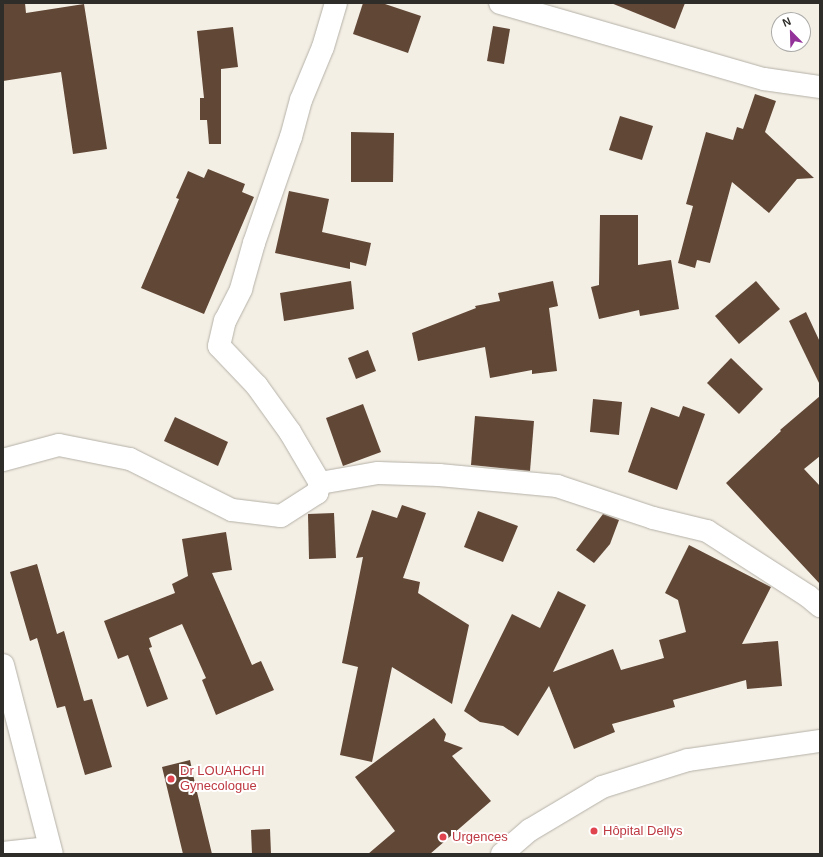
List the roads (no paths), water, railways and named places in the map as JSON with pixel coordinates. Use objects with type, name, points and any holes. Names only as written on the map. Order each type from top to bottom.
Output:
[{"type":"street","points":[[3,460],[59,445],[116,456],[130,459],[232,510],[281,516],[317,492],[320,483],[290,432],[257,386],[219,346],[225,321],[241,289],[254,243],[291,137],[301,100],[323,47],[336,3]]},
{"type":"street","points":[[500,3],[764,79],[820,87]]},
{"type":"street","points":[[320,483],[378,473],[439,475],[557,486],[653,518],[707,531],[808,596],[820,606]]},
{"type":"street","points":[[3,665],[51,851],[3,853]]},
{"type":"street","points":[[502,854],[530,830],[602,787],[688,760],[820,741]]},
{"type":"place","name":"Dr LOUAHCHI Gynecologue","points":[[171,779]]},
{"type":"place","name":"Hôpital Dellys","points":[[594,831]]},
{"type":"place","name":"Urgences","points":[[443,837]]}]
